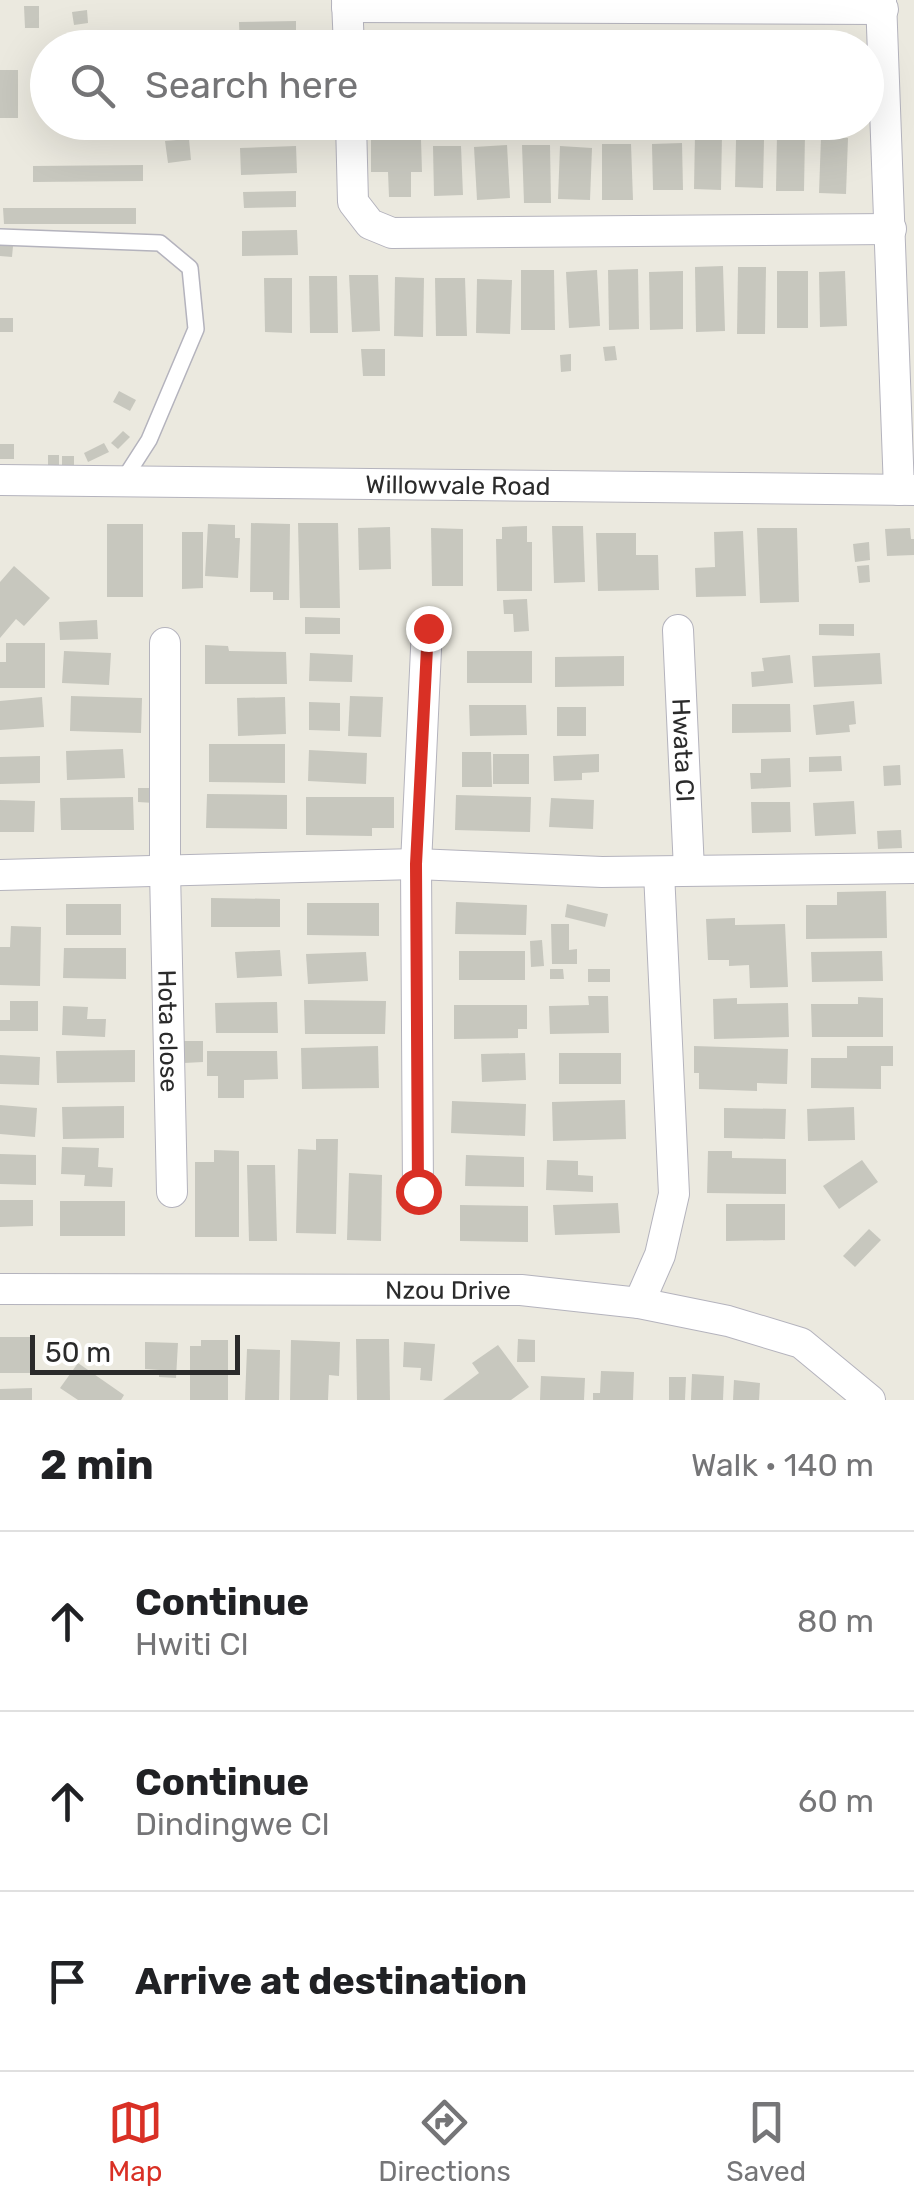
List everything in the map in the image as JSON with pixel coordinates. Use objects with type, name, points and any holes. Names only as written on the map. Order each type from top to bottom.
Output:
[{"type":"street","points":[[348,30],[347,4],[882,4],[883,30]]},
{"type":"street","points":[[884,54],[907,490]]},
{"type":"street","points":[[351,140],[353,202],[370,224],[392,233],[891,229]]},
{"type":"street","name":"Willowvale Road","points":[[0,480],[907,490]]},
{"type":"street","points":[[418,1191],[416,864],[428,628]]},
{"type":"street","name":"Hwata Cl","points":[[639,1303],[660,1254],[674,1194],[678,630]]},
{"type":"street","name":"Hota close","points":[[165,642],[172,1192]]},
{"type":"street","points":[[0,875],[416,864],[674,872],[914,868]]},
{"type":"street","name":"Nzou Drive","points":[[0,1290],[521,1290],[639,1303],[801,1343],[870,1400]]},
{"type":"lane","points":[[0,237],[160,243],[190,268],[196,329],[149,440],[122,482]]},
{"type":"building","points":[[24,6],[39,6],[39,28],[25,28]]},
{"type":"building","points":[[87,10],[88,23],[74,25],[72,12]]},
{"type":"building","points":[[296,21],[296,30],[239,30],[239,22]]},
{"type":"building","points":[[0,70],[18,70],[18,118],[0,118]]},
{"type":"building","points":[[189,140],[191,160],[168,163],[165,141]]},
{"type":"building","points":[[371,140],[421,140],[422,172],[411,172],[411,197],[389,197],[388,172],[371,172]]},
{"type":"building","points":[[695,140],[722,140],[721,190],[694,189]]},
{"type":"building","points":[[736,140],[764,140],[763,188],[735,187]]},
{"type":"building","points":[[777,140],[805,140],[804,191],[776,191]]},
{"type":"building","points":[[821,140],[848,140],[846,194],[819,193]]},
{"type":"building","points":[[682,143],[683,190],[653,190],[652,144]]},
{"type":"building","points":[[602,144],[631,144],[633,200],[602,200]]},
{"type":"building","points":[[507,145],[510,198],[477,200],[474,147]]},
{"type":"building","points":[[522,145],[550,145],[551,203],[524,203]]},
{"type":"building","points":[[296,146],[297,173],[241,175],[240,148]]},
{"type":"building","points":[[433,146],[461,146],[463,195],[434,196]]},
{"type":"building","points":[[560,146],[592,148],[590,200],[558,199]]},
{"type":"building","points":[[143,165],[143,181],[33,182],[33,166]]},
{"type":"building","points":[[296,191],[296,207],[244,208],[243,192]]},
{"type":"building","points":[[3,208],[136,208],[136,224],[4,224]]},
{"type":"building","points":[[297,230],[298,255],[242,256],[242,231]]},
{"type":"building","points":[[0,245],[13,246],[12,257],[0,256]]},
{"type":"building","points":[[723,266],[725,331],[696,332],[695,267]]},
{"type":"building","points":[[738,267],[766,267],[765,334],[737,334]]},
{"type":"building","points":[[638,269],[639,329],[609,330],[608,270]]},
{"type":"building","points":[[521,270],[554,270],[555,330],[521,330]]},
{"type":"building","points":[[597,270],[600,326],[569,328],[566,272]]},
{"type":"building","points":[[683,271],[683,329],[650,330],[649,272]]},
{"type":"building","points":[[777,271],[808,271],[808,328],[777,328]]},
{"type":"building","points":[[845,271],[847,326],[820,327],[819,272]]},
{"type":"building","points":[[349,275],[378,275],[380,331],[352,332]]},
{"type":"building","points":[[309,276],[337,276],[338,333],[310,333]]},
{"type":"building","points":[[395,277],[424,278],[423,337],[394,336]]},
{"type":"building","points":[[264,278],[292,278],[292,333],[265,332]]},
{"type":"building","points":[[435,278],[465,278],[467,336],[436,336]]},
{"type":"building","points":[[477,279],[512,280],[510,334],[476,333]]},
{"type":"building","points":[[0,318],[13,318],[13,332],[0,332]]},
{"type":"building","points":[[615,346],[617,360],[605,361],[603,347]]},
{"type":"building","points":[[361,349],[385,349],[385,376],[363,376]]},
{"type":"building","points":[[571,354],[571,371],[561,372],[560,355]]},
{"type":"building","points":[[119,391],[136,400],[130,411],[113,402]]},
{"type":"building","points":[[123,431],[130,437],[118,449],[111,443]]},
{"type":"building","points":[[104,443],[109,452],[88,462],[84,453]]},
{"type":"building","points":[[0,444],[14,444],[14,459],[0,459]]},
{"type":"building","points":[[48,455],[59,455],[59,466],[48,466]]},
{"type":"building","points":[[62,456],[74,456],[74,466],[62,465]]},
{"type":"building","points":[[251,523],[290,524],[289,600],[273,600],[273,592],[250,592]]},
{"type":"building","points":[[298,523],[338,523],[340,608],[300,608]]},
{"type":"building","points":[[107,524],[143,524],[143,597],[107,597]]},
{"type":"building","points":[[208,524],[235,525],[235,538],[240,538],[238,578],[205,576]]},
{"type":"building","points":[[527,526],[527,542],[532,542],[532,591],[497,591],[496,539],[502,539],[502,527]]},
{"type":"building","points":[[552,526],[583,526],[585,582],[554,583]]},
{"type":"building","points":[[390,527],[391,569],[359,570],[358,528]]},
{"type":"building","points":[[431,528],[463,529],[463,586],[432,586]]},
{"type":"building","points":[[757,528],[797,528],[799,602],[760,603]]},
{"type":"building","points":[[910,528],[914,555],[887,556],[885,529]]},
{"type":"building","points":[[743,531],[746,596],[696,597],[695,568],[715,567],[714,532]]},
{"type":"building","points":[[182,532],[203,532],[203,588],[182,589]]},
{"type":"building","points":[[596,533],[636,533],[636,555],[658,555],[659,590],[598,591]]},
{"type":"building","points":[[869,542],[870,560],[855,562],[853,544]]},
{"type":"building","points":[[869,565],[870,582],[859,583],[857,566]]},
{"type":"building","points":[[14,566],[50,598],[24,626],[16,619],[0,638],[0,582]]},
{"type":"building","points":[[527,599],[529,631],[514,632],[513,614],[504,614],[503,600]]},
{"type":"building","points":[[305,617],[340,618],[340,634],[305,634]]},
{"type":"building","points":[[97,620],[98,639],[60,640],[59,622]]},
{"type":"building","points":[[819,624],[854,624],[854,636],[819,635]]},
{"type":"building","points":[[6,643],[45,643],[45,688],[0,688],[0,662],[6,662]]},
{"type":"building","points":[[205,645],[228,646],[229,651],[286,652],[287,684],[205,684]]},
{"type":"building","points":[[64,651],[111,653],[109,685],[62,683]]},
{"type":"building","points":[[467,651],[532,651],[532,683],[467,683]]},
{"type":"building","points":[[310,653],[353,655],[352,682],[309,681]]},
{"type":"building","points":[[880,653],[882,684],[814,687],[812,656]]},
{"type":"building","points":[[790,655],[793,683],[752,687],[751,672],[764,671],[762,658]]},
{"type":"building","points":[[624,656],[624,686],[555,687],[555,657]]},
{"type":"building","points":[[71,696],[142,698],[141,733],[70,731]]},
{"type":"building","points":[[350,696],[383,697],[381,737],[348,736]]},
{"type":"building","points":[[42,697],[44,727],[0,730],[0,701]]},
{"type":"building","points":[[285,697],[286,734],[238,736],[237,698]]},
{"type":"building","points":[[854,701],[856,724],[849,725],[850,732],[816,735],[813,705]]},
{"type":"building","points":[[309,702],[340,703],[340,731],[309,730]]},
{"type":"building","points":[[732,704],[790,704],[791,732],[732,733]]},
{"type":"building","points":[[469,705],[526,705],[527,735],[470,736]]},
{"type":"building","points":[[557,707],[586,707],[586,736],[557,736]]},
{"type":"building","points":[[209,744],[285,744],[285,783],[209,782]]},
{"type":"building","points":[[123,749],[125,778],[67,780],[66,751]]},
{"type":"building","points":[[309,750],[367,753],[366,784],[308,781]]},
{"type":"building","points":[[462,752],[491,752],[492,787],[462,787]]},
{"type":"building","points":[[493,754],[529,754],[529,784],[493,784]]},
{"type":"building","points":[[599,754],[599,772],[582,773],[582,780],[554,781],[553,756]]},
{"type":"building","points":[[40,756],[40,783],[0,784],[0,757]]},
{"type":"building","points":[[841,756],[842,771],[809,772],[809,757]]},
{"type":"building","points":[[790,758],[791,787],[751,789],[750,773],[761,773],[761,759]]},
{"type":"building","points":[[900,765],[901,785],[884,786],[883,766]]},
{"type":"building","points":[[138,788],[154,788],[154,803],[138,802]]},
{"type":"building","points":[[207,794],[287,795],[287,829],[206,828]]},
{"type":"building","points":[[456,795],[531,797],[530,832],[455,830]]},
{"type":"building","points":[[133,797],[134,830],[61,830],[60,798]]},
{"type":"building","points":[[306,797],[394,797],[394,828],[372,828],[372,836],[306,835]]},
{"type":"building","points":[[551,798],[594,800],[593,829],[549,827]]},
{"type":"building","points":[[0,800],[35,801],[34,832],[0,832]]},
{"type":"building","points":[[854,801],[856,834],[815,836],[813,803]]},
{"type":"building","points":[[751,802],[790,802],[791,832],[752,833]]},
{"type":"building","points":[[901,830],[902,848],[878,849],[877,831]]},
{"type":"building","points":[[886,891],[887,938],[806,939],[806,905],[837,905],[837,892]]},
{"type":"building","points":[[211,898],[280,899],[280,927],[211,927]]},
{"type":"building","points":[[456,902],[527,905],[526,935],[455,934]]},
{"type":"building","points":[[307,903],[379,903],[379,936],[307,935]]},
{"type":"building","points":[[66,904],[121,904],[121,935],[66,935]]},
{"type":"building","points":[[567,904],[608,914],[605,927],[565,917]]},
{"type":"building","points":[[735,918],[735,925],[785,924],[788,987],[750,988],[749,965],[729,966],[729,960],[708,960],[706,919]]},
{"type":"building","points":[[551,924],[569,924],[569,950],[577,949],[577,964],[552,964]]},
{"type":"building","points":[[11,926],[41,927],[40,986],[0,985],[0,947],[10,947]]},
{"type":"building","points":[[542,940],[544,966],[531,967],[530,941]]},
{"type":"building","points":[[64,948],[126,948],[126,979],[63,978]]},
{"type":"building","points":[[280,950],[282,976],[237,978],[235,952]]},
{"type":"building","points":[[459,951],[525,951],[525,980],[459,980]]},
{"type":"building","points":[[882,951],[883,981],[812,982],[811,952]]},
{"type":"building","points":[[366,952],[368,981],[308,984],[306,954]]},
{"type":"building","points":[[550,969],[563,969],[564,979],[550,979]]},
{"type":"building","points":[[588,969],[610,969],[610,982],[588,982]]},
{"type":"building","points":[[588,996],[608,996],[609,1033],[550,1034],[549,1006],[589,1005]]},
{"type":"building","points":[[858,997],[883,998],[883,1037],[812,1037],[811,1004],[858,1004]]},
{"type":"building","points":[[737,998],[737,1004],[788,1003],[789,1037],[714,1039],[713,999]]},
{"type":"building","points":[[304,1000],[386,1001],[385,1034],[305,1034]]},
{"type":"building","points":[[10,1001],[38,1001],[38,1031],[0,1031],[0,1020],[10,1020]]},
{"type":"building","points":[[277,1002],[278,1033],[216,1033],[215,1003]]},
{"type":"building","points":[[454,1005],[527,1005],[527,1029],[518,1029],[518,1038],[454,1039]]},
{"type":"building","points":[[63,1006],[88,1007],[87,1019],[106,1019],[105,1037],[62,1035]]},
{"type":"building","points":[[183,1041],[203,1041],[203,1062],[184,1063]]},
{"type":"building","points":[[378,1046],[379,1088],[302,1089],[301,1048]]},
{"type":"building","points":[[694,1046],[788,1049],[787,1084],[757,1083],[757,1091],[699,1089],[699,1073],[694,1073]]},
{"type":"building","points":[[847,1046],[893,1046],[893,1066],[881,1066],[881,1089],[811,1088],[811,1058],[847,1058]]},
{"type":"building","points":[[135,1050],[135,1082],[57,1083],[56,1051]]},
{"type":"building","points":[[207,1051],[277,1051],[278,1079],[244,1080],[244,1098],[218,1098],[218,1076],[207,1076]]},
{"type":"building","points":[[525,1053],[526,1080],[482,1082],[481,1054]]},
{"type":"building","points":[[559,1053],[621,1053],[621,1084],[559,1084]]},
{"type":"building","points":[[0,1055],[40,1057],[39,1085],[0,1084]]},
{"type":"building","points":[[625,1100],[626,1139],[553,1141],[552,1102]]},
{"type":"building","points":[[452,1101],[526,1104],[525,1136],[451,1133]]},
{"type":"building","points":[[0,1105],[37,1108],[35,1137],[0,1134]]},
{"type":"building","points":[[124,1106],[124,1138],[63,1139],[62,1107]]},
{"type":"building","points":[[854,1107],[855,1140],[808,1141],[807,1109]]},
{"type":"building","points":[[724,1108],[786,1109],[785,1139],[724,1138]]},
{"type":"building","points":[[316,1139],[338,1139],[336,1234],[296,1233],[298,1149],[316,1150]]},
{"type":"building","points":[[62,1147],[99,1148],[98,1167],[113,1168],[112,1187],[84,1186],[85,1175],[61,1174]]},
{"type":"building","points":[[214,1150],[239,1151],[239,1237],[195,1237],[195,1162],[214,1162]]},
{"type":"building","points":[[708,1151],[732,1151],[732,1158],[786,1159],[786,1194],[707,1193]]},
{"type":"building","points":[[0,1154],[36,1155],[36,1185],[0,1184]]},
{"type":"building","points":[[466,1155],[524,1157],[524,1187],[465,1186]]},
{"type":"building","points":[[547,1160],[578,1161],[578,1175],[593,1176],[593,1192],[546,1190]]},
{"type":"building","points":[[862,1160],[878,1182],[839,1209],[823,1186]]},
{"type":"building","points":[[247,1165],[275,1165],[277,1241],[249,1241]]},
{"type":"building","points":[[349,1173],[382,1175],[381,1241],[347,1240]]},
{"type":"building","points":[[0,1200],[33,1200],[33,1226],[0,1227]]},
{"type":"building","points":[[60,1201],[125,1201],[125,1236],[60,1236]]},
{"type":"building","points":[[618,1203],[620,1233],[555,1235],[553,1205]]},
{"type":"building","points":[[726,1204],[785,1204],[785,1240],[726,1241]]},
{"type":"building","points":[[460,1205],[528,1206],[528,1242],[460,1241]]},
{"type":"building","points":[[869,1229],[881,1240],[855,1267],[843,1256]]},
{"type":"building","points":[[0,1337],[32,1337],[33,1373],[0,1373]]},
{"type":"building","points":[[356,1339],[389,1339],[390,1400],[357,1400]]},
{"type":"building","points":[[518,1339],[535,1340],[535,1362],[517,1362]]},
{"type":"building","points":[[201,1340],[228,1340],[228,1400],[190,1400],[190,1346],[201,1346]]},
{"type":"building","points":[[291,1340],[340,1342],[339,1376],[329,1375],[328,1400],[290,1400]]},
{"type":"building","points":[[145,1342],[178,1343],[176,1378],[159,1377],[159,1370],[145,1369]]},
{"type":"building","points":[[404,1342],[435,1344],[432,1381],[420,1380],[421,1368],[403,1367]]},
{"type":"building","points":[[498,1345],[529,1387],[511,1400],[443,1400],[479,1373],[472,1363]]},
{"type":"building","points":[[247,1349],[280,1350],[279,1400],[245,1400]]},
{"type":"building","points":[[78,1363],[124,1395],[121,1400],[78,1400],[60,1388]]},
{"type":"building","points":[[601,1371],[634,1372],[633,1400],[593,1400],[593,1393],[600,1393]]},
{"type":"building","points":[[692,1374],[724,1376],[723,1400],[691,1400]]},
{"type":"building","points":[[541,1376],[585,1378],[584,1400],[540,1400]]},
{"type":"building","points":[[669,1377],[686,1377],[685,1400],[669,1400]]},
{"type":"building","points":[[734,1380],[760,1383],[759,1400],[733,1400]]},
{"type":"building","points":[[32,1388],[32,1400],[0,1400],[0,1389]]},
{"type":"route","points":[[418,1191],[416,864],[428,628]]}]
